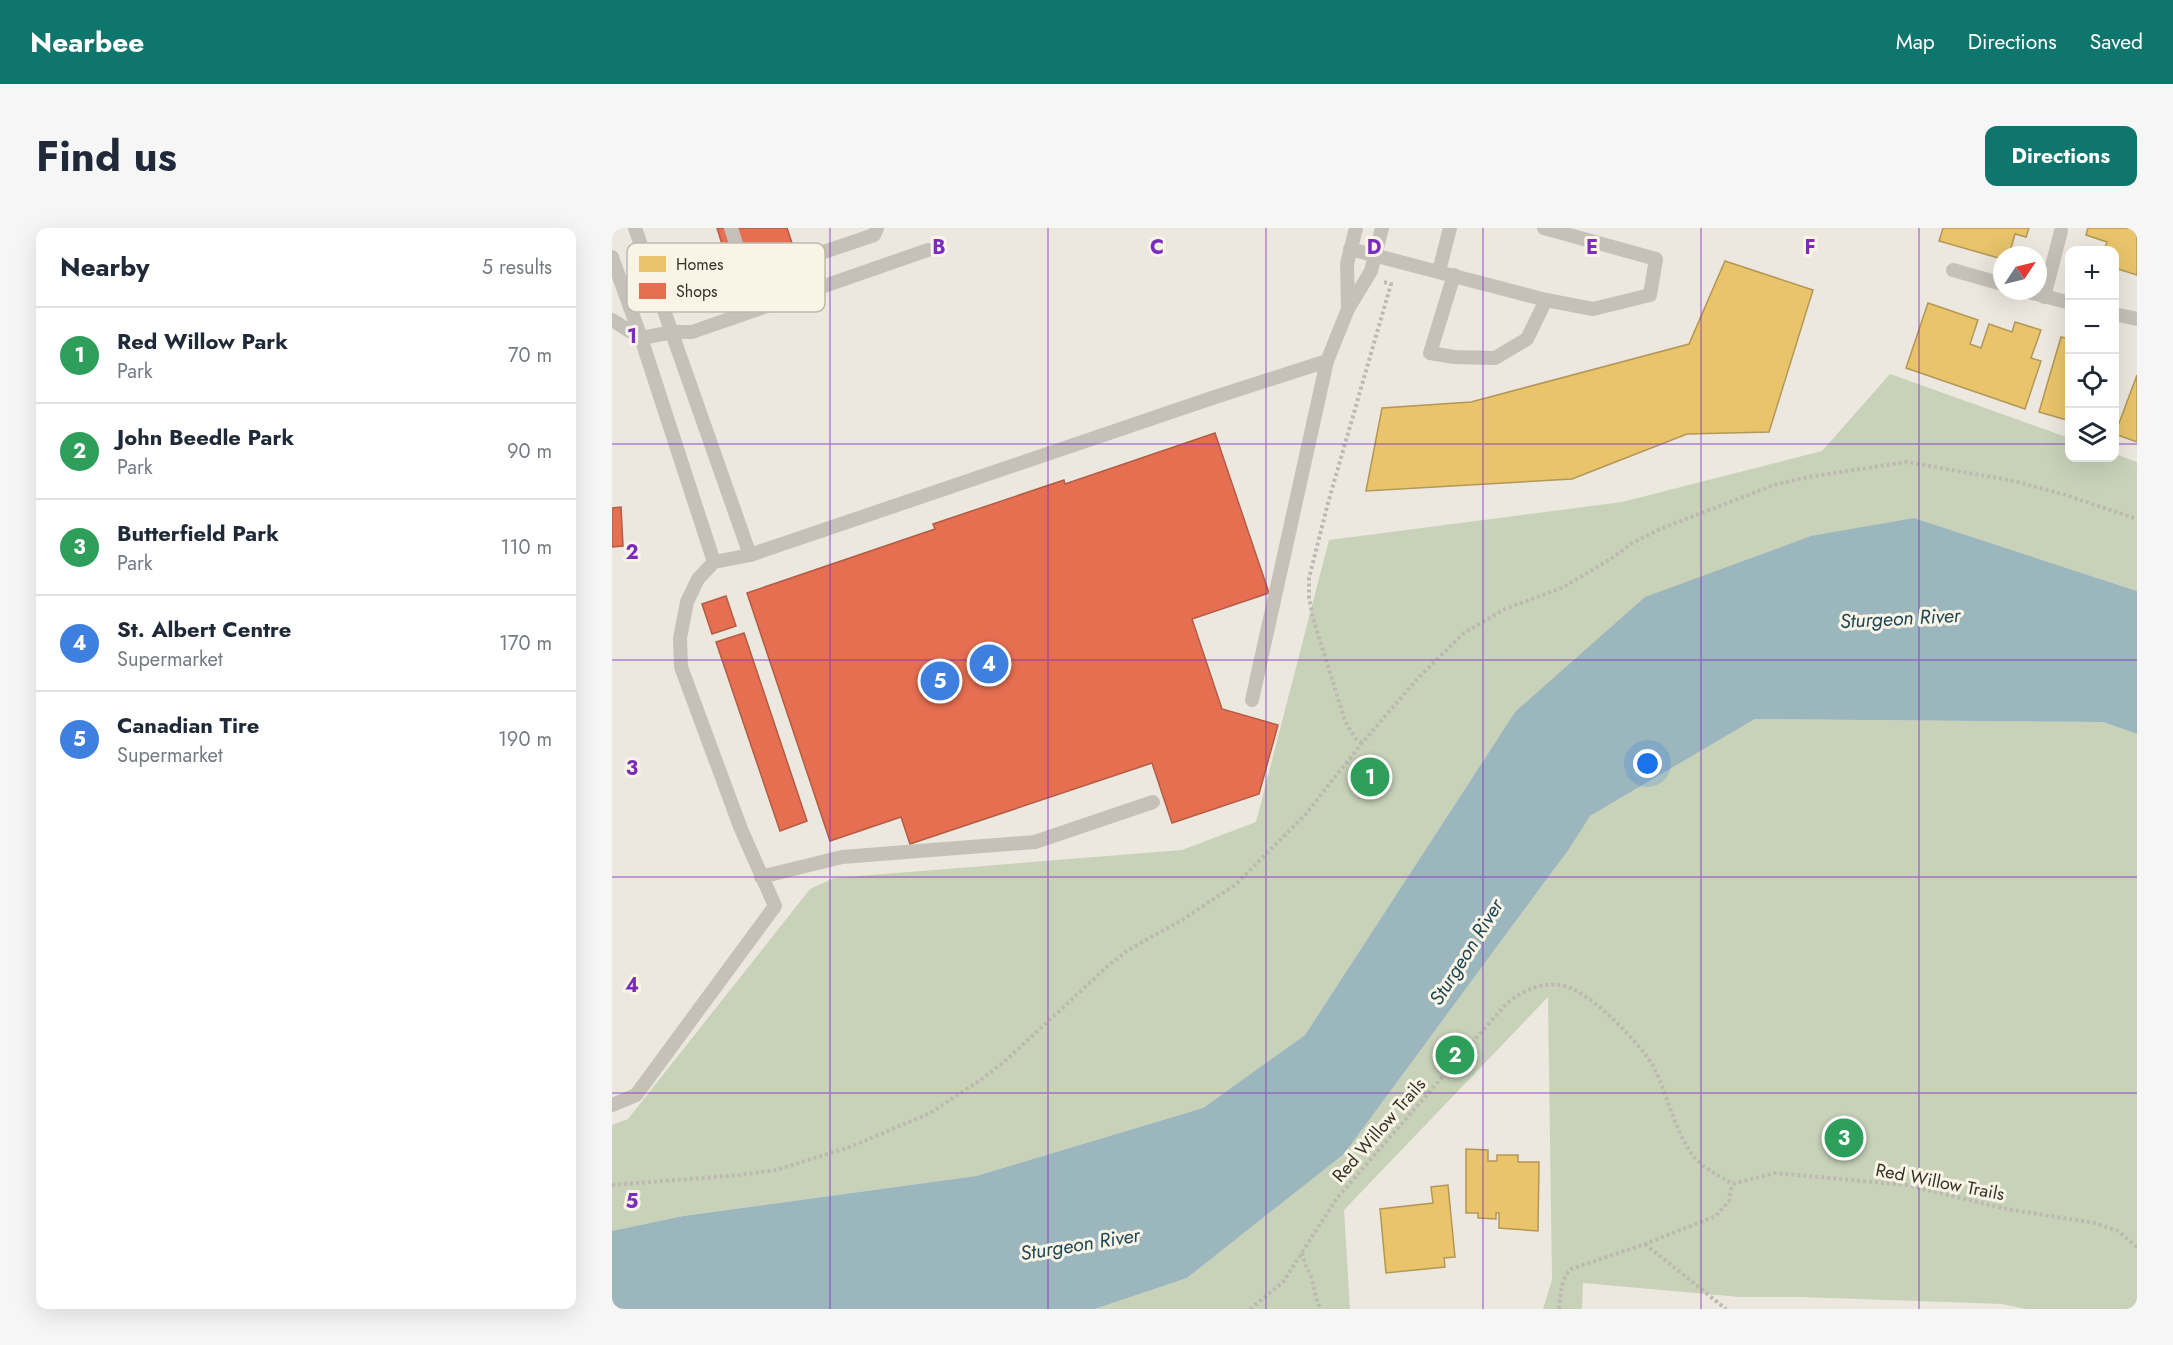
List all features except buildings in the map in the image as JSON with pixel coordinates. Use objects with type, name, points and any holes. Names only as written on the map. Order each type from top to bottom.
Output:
[{"type":"lane","points":[[635,228],[640,243]]},
{"type":"lane","points":[[731,228],[736,243]]},
{"type":"lane","points":[[825,252],[874,235],[877,228]]},
{"type":"lane","points":[[1348,309],[1347,264],[1356,228]]},
{"type":"lane","points":[[1252,700],[1327,361],[1348,309],[1371,271],[1382,228]]},
{"type":"lane","points":[[1439,271],[1450,228]]},
{"type":"lane","points":[[1350,249],[1546,300],[1593,309],[1650,295],[1656,259],[1544,228]]},
{"type":"lane","points":[[2047,285],[2061,231]]},
{"type":"lane","points":[[825,286],[928,250]]},
{"type":"lane","points":[[612,257],[627,299]]},
{"type":"lane","points":[[1953,270],[1993,281]]},
{"type":"lane","points":[[1454,275],[1430,353],[1454,357],[1496,358],[1527,339],[1546,300]]},
{"type":"lane","points":[[2047,298],[2065,302]]},
{"type":"lane","points":[[632,312],[714,562]]},
{"type":"lane","points":[[666,312],[750,555]]},
{"type":"lane","points":[[612,320],[641,338],[673,332],[692,332],[749,312]]},
{"type":"lane","points":[[2119,315],[2137,319]]},
{"type":"lane","points":[[612,1105],[636,1095],[775,906],[741,829],[681,667],[680,638],[687,602],[698,579],[714,562],[750,555],[1327,361]]},
{"type":"lane","points":[[762,876],[842,857],[1035,842],[1153,802]]},
{"type":"path","points":[[1362,743],[1355,738],[1345,721],[1313,618],[1309,597],[1309,578],[1328,503],[1391,284],[1380,281]]},
{"type":"path","points":[[612,1185],[776,1170],[850,1147],[930,1113],[1004,1062],[1128,950],[1199,910],[1236,884],[1305,815],[1362,743],[1426,669],[1464,633],[1505,609],[1564,586],[1603,564],[1632,543],[1660,529],[1774,485],[1808,477],[1907,462],[2014,481],[2066,495],[2137,519]]},
{"type":"path","name":"Red Willow Trails","points":[[1250,1309],[1283,1282],[1337,1198],[1506,1004],[1520,993],[1541,986],[1565,986],[1581,993],[1623,1028],[1644,1052],[1653,1067],[1689,1150],[1708,1171],[1731,1184],[1775,1173],[1788,1173],[1906,1185],[2007,1209],[2094,1223],[2118,1231],[2137,1247]]},
{"type":"path","points":[[1560,1309],[1562,1283],[1565,1275],[1571,1269],[1645,1244],[1716,1216],[1728,1201],[1731,1184]]},
{"type":"path","points":[[1645,1244],[1725,1309]]},
{"type":"path","points":[[1302,1252],[1304,1264],[1311,1277],[1314,1294],[1321,1309]]},
{"type":"green space","points":[[1890,374],[2065,437],[2065,462],[2119,462],[2119,455],[2137,462],[2137,591],[1914,518],[1515,712],[1305,1035],[1203,1108],[976,1176],[683,1216],[612,1231],[612,1125],[628,1119],[810,889],[834,878],[1182,850],[1256,822],[1329,540],[1622,502],[1822,451]]},
{"type":"green space","points":[[1755,719],[2103,722],[2137,734],[2137,1309],[2026,1309],[2002,1304],[1740,1297],[1583,1283],[1582,1309],[1543,1309],[1552,1280],[1548,997],[1344,1210],[1350,1309],[1095,1309],[1187,1278],[1344,1154],[1547,879],[1590,816]]},
{"type":"water","name":"Sturgeon River","points":[[1914,518],[2137,591],[2137,734],[2103,722],[1755,719],[1590,816],[1569,849],[1344,1154],[1187,1278],[1095,1309],[612,1309],[612,1231],[683,1216],[976,1176],[1203,1108],[1305,1035],[1515,712],[1645,597],[1811,536]]},
{"type":"place","name":"St. Albert Centre","points":[[989,664]]},
{"type":"place","name":"Canadian Tire","points":[[940,681]]},
{"type":"place","name":"Red Willow Park","points":[[1370,777]]},
{"type":"place","name":"John Beedle Park","points":[[1455,1055]]},
{"type":"place","name":"Butterfield Park","points":[[1844,1138]]}]
